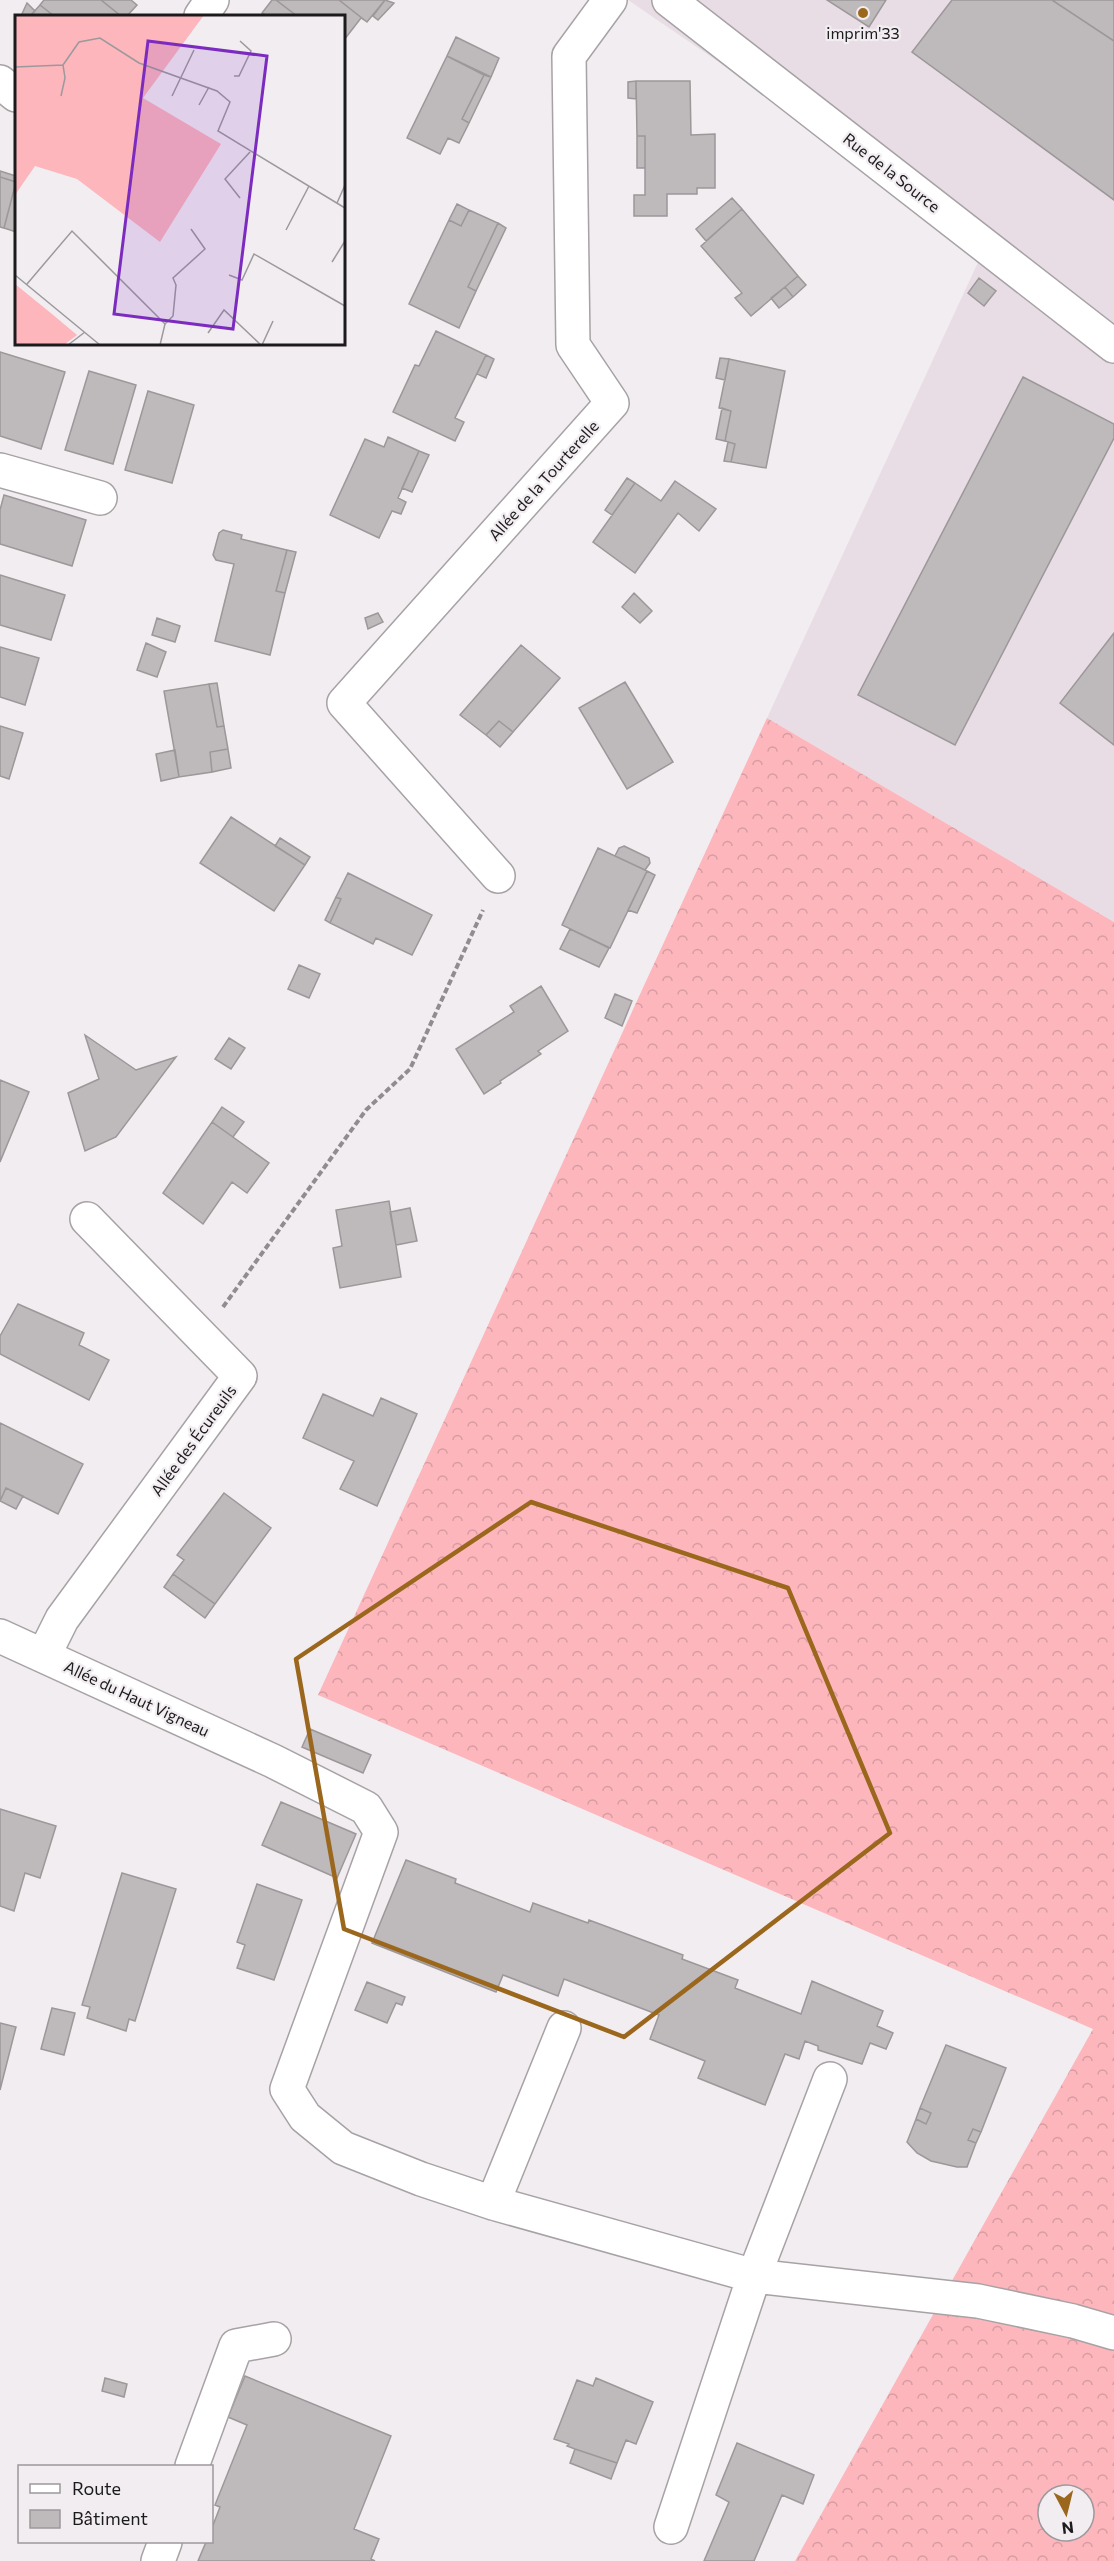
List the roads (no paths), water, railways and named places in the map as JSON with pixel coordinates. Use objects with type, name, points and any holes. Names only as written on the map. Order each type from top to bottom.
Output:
[{"type":"street","points":[[202,15],[212,0]]},
{"type":"street","name":"Allée de la Tourterelle","points":[[498,876],[344,704],[612,403],[573,345],[568,56],[610,0]]},
{"type":"street","name":"Rue de la Source","points":[[669,0],[1114,346]]},
{"type":"street","points":[[0,82],[15,94]]},
{"type":"street","points":[[0,470],[100,498]]},
{"type":"street","name":"Allée des Écureuils","points":[[44,1655],[62,1620],[240,1376],[87,1219]]},
{"type":"street","name":"Allée du Haut Vigneau","points":[[0,1636],[273,1761],[366,1808],[381,1832],[287,2089],[305,2117],[343,2148],[421,2179],[493,2203]]},
{"type":"street","points":[[564,2028],[493,2203],[753,2276],[978,2301],[1073,2320],[1114,2334]]},
{"type":"street","points":[[671,2527],[753,2276],[830,2079]]},
{"type":"street","points":[[192,2465],[236,2346],[274,2339]]},
{"type":"street","points":[[158,2561],[164,2543]]},
{"type":"place","name":"imprim'33","points":[[863,13]]}]
